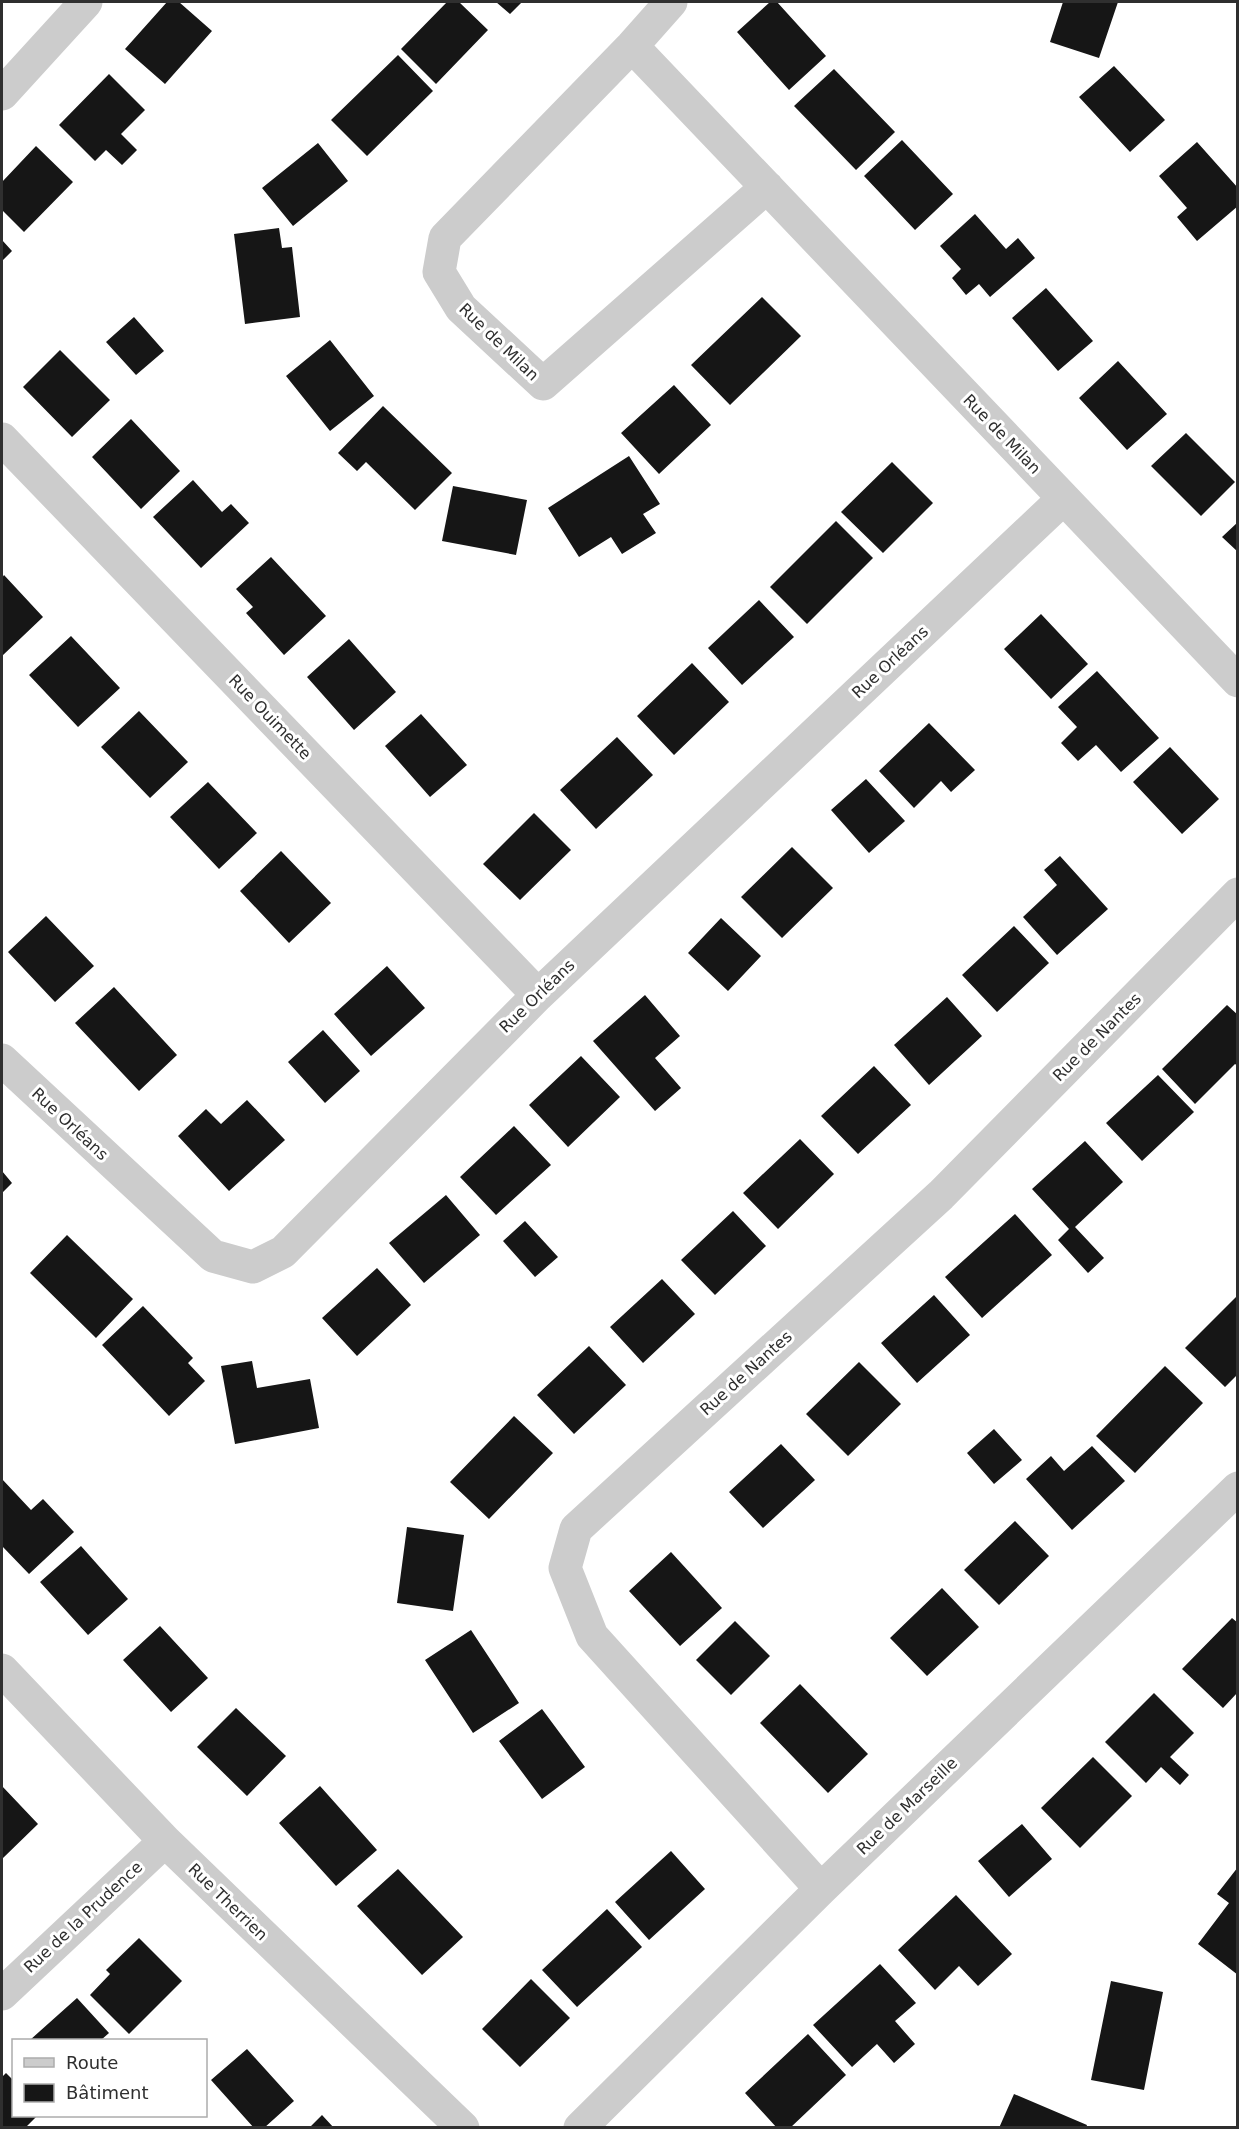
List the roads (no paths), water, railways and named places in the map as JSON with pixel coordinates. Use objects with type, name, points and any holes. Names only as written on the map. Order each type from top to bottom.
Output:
[{"type":"street","points":[[2,94],[86,2]]},
{"type":"street","name":"Rue de Milan","points":[[671,2],[632,46],[445,238],[439,272],[461,308],[543,384],[767,187]]},
{"type":"street","name":"Rue de Milan","points":[[632,46],[1238,681]]},
{"type":"street","name":"Rue Ouimette","points":[[2,439],[538,995]]},
{"type":"street","name":"Rue Orléans","points":[[2,1060],[213,1256],[253,1267],[283,1252],[538,995],[1063,499]]},
{"type":"street","name":"Rue de Nantes","points":[[821,1889],[592,1636],[565,1568],[576,1529],[940,1195],[1238,894]]},
{"type":"street","name":"Rue de Marseille","points":[[580,2127],[821,1889],[1238,1488]]},
{"type":"street","name":"Rue Therrien","points":[[2,1670],[165,1841],[463,2127]]},
{"type":"street","name":"Rue de la Prudence","points":[[2,1994],[165,1841]]}]
